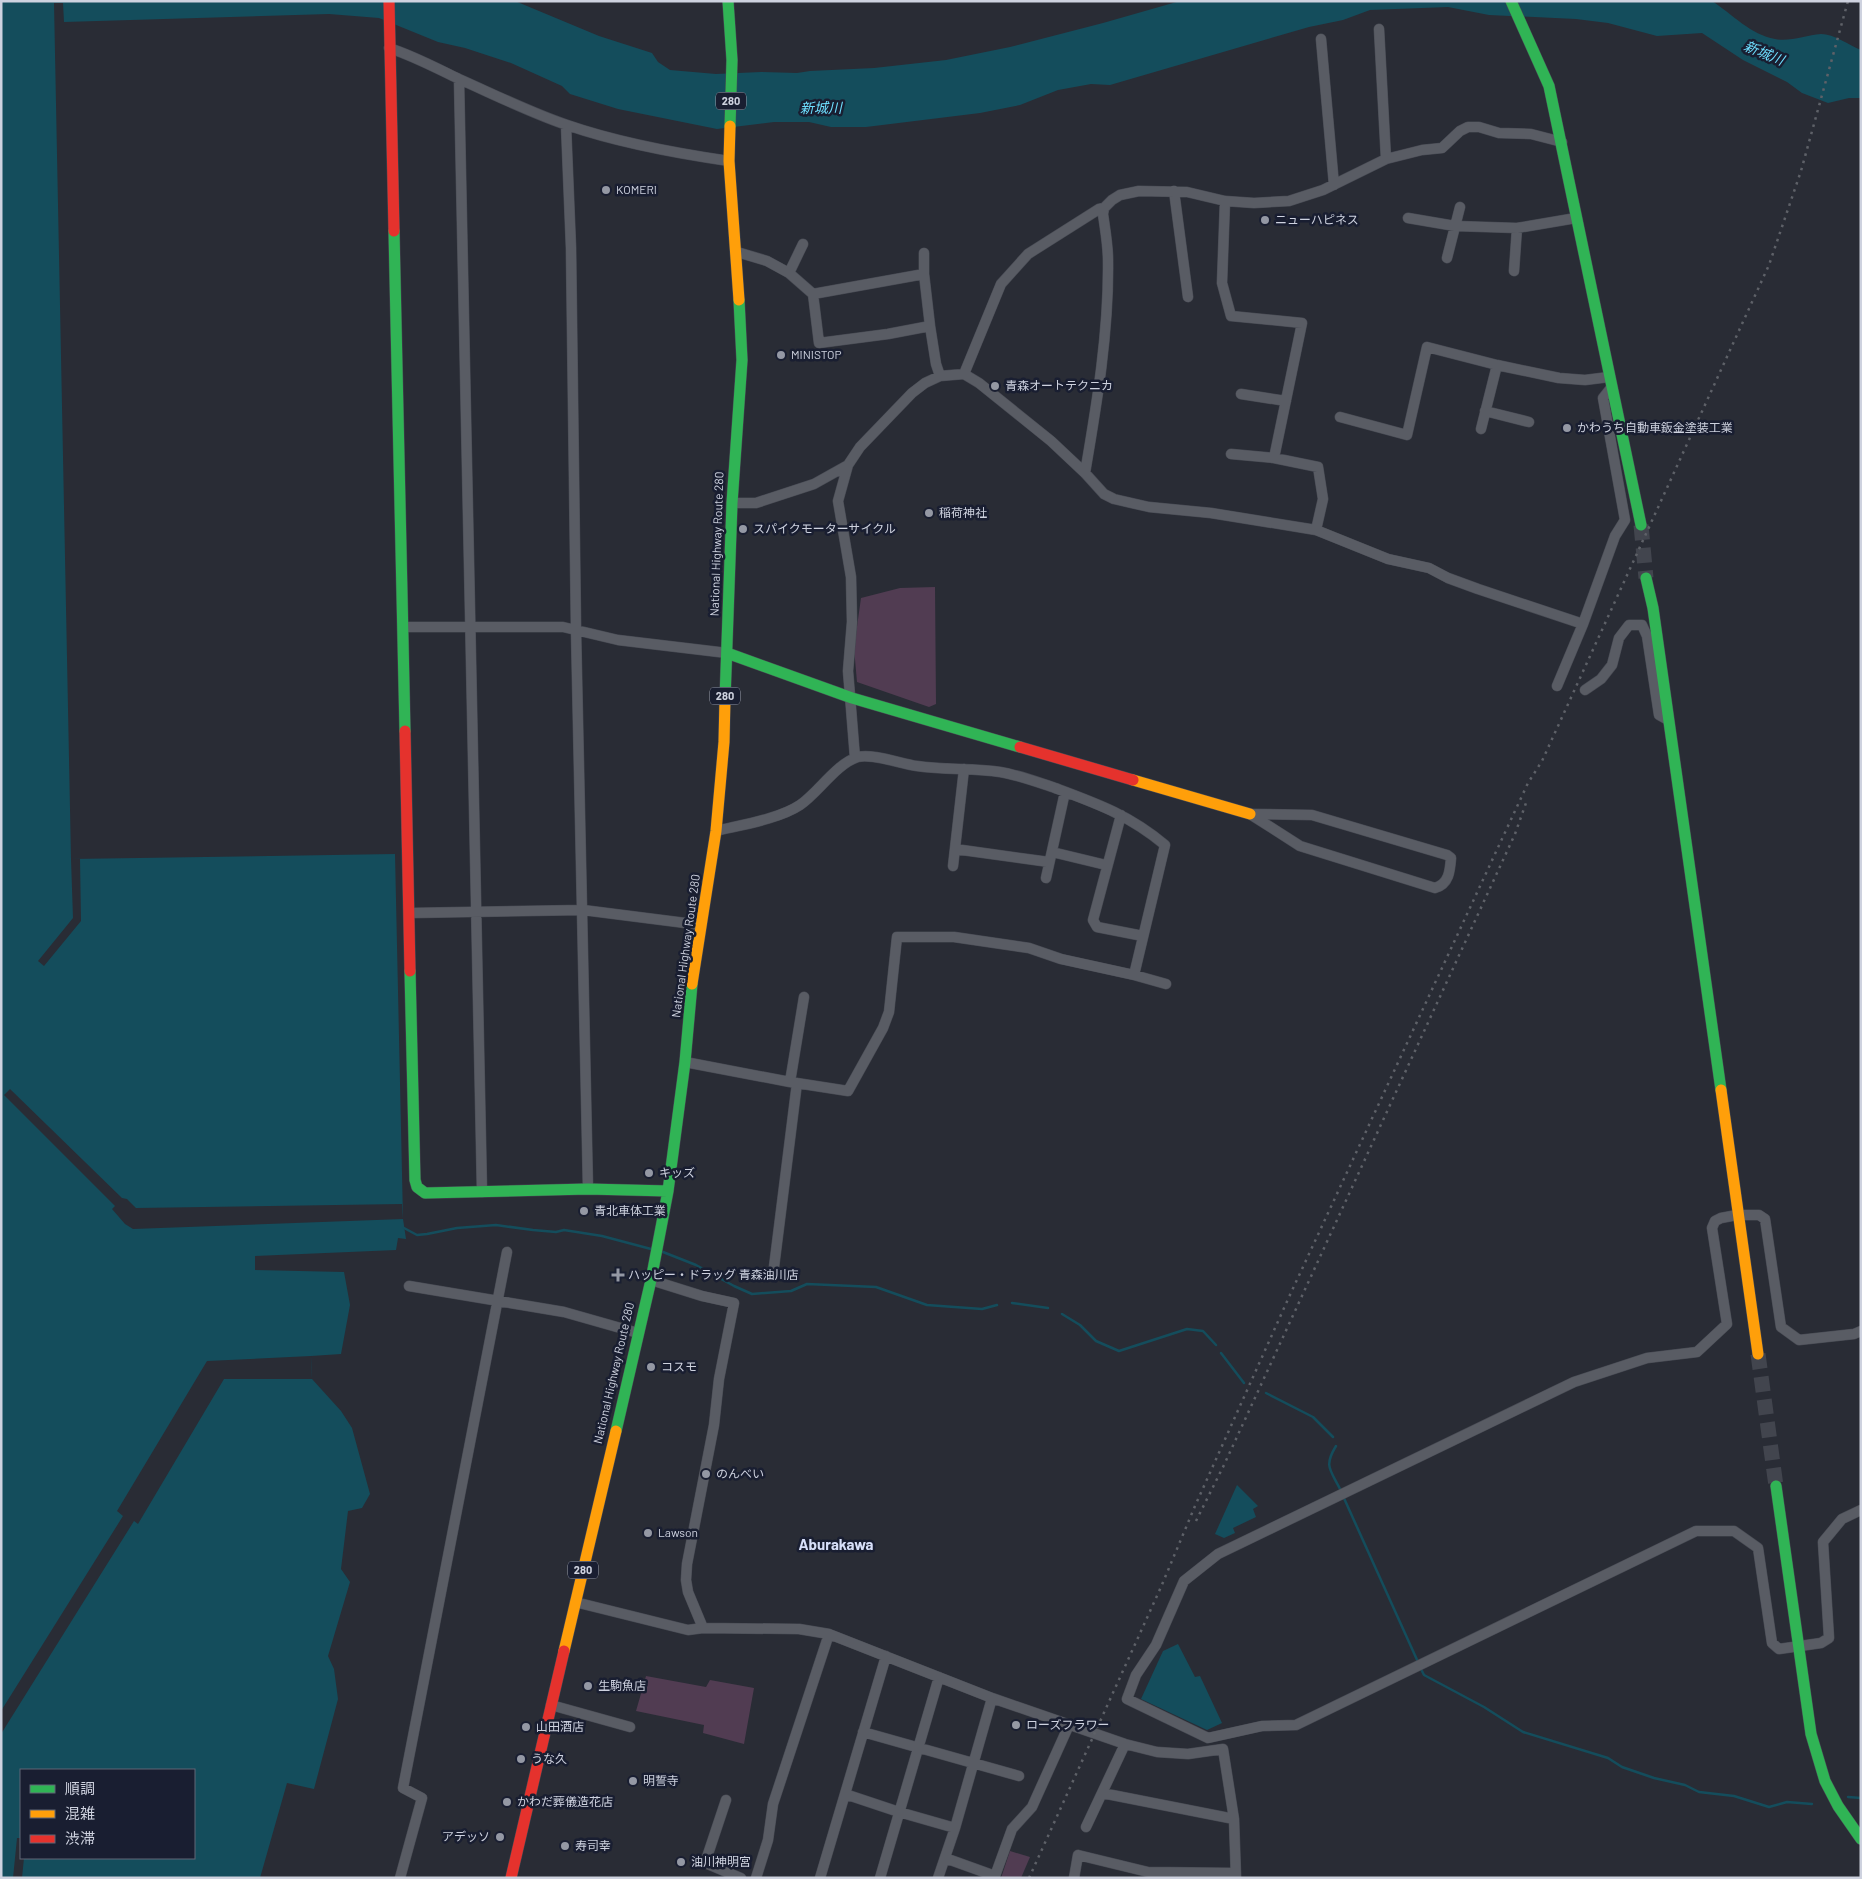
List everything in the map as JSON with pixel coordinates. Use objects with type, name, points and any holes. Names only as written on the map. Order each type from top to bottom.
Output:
[{"type":"main road","points":[[389,1],[415,1180],[417,1187],[425,1193],[588,1189],[668,1191]]},
{"type":"main road","name":"National Highway Route 280","points":[[511,1878],[651,1280],[668,1191],[692,992],[716,831],[724,742],[732,503],[742,360],[737,252],[729,162],[732,60],[728,1]]},
{"type":"main road","points":[[1511,1],[1549,86],[1641,525]]},
{"type":"main road","points":[[1646,578],[1653,608],[1758,1354]]},
{"type":"main road","points":[[727,653],[852,698],[1250,814]]},
{"type":"main road","points":[[1776,1486],[1811,1734],[1825,1781],[1838,1806],[1861,1839]]},
{"type":"street","points":[[1379,29],[1386,159]]},
{"type":"street","points":[[1321,39],[1334,185]]},
{"type":"street","points":[[389,42],[404,53],[459,79],[566,125],[669,152],[729,162]]},
{"type":"street","points":[[459,79],[482,1192]]},
{"type":"street","points":[[566,125],[571,248],[576,630],[588,1189]]},
{"type":"street","points":[[964,374],[1001,284],[1028,254],[1099,209],[1104,208],[1112,200],[1129,193],[1174,191],[1225,201],[1254,203],[1289,201],[1323,190],[1386,159],[1422,150],[1442,148],[1460,131],[1468,127],[1479,127],[1499,133],[1531,134],[1562,142]]},
{"type":"street","points":[[1174,191],[1188,297]]},
{"type":"street","points":[[1225,201],[1222,282],[1230,316],[1302,323],[1274,458]]},
{"type":"street","points":[[1447,258],[1460,207]]},
{"type":"street","points":[[1085,474],[1099,385],[1107,294],[1108,258],[1104,208]]},
{"type":"street","points":[[1408,218],[1455,226],[1517,228],[1576,218]]},
{"type":"street","points":[[1514,271],[1517,228]]},
{"type":"street","points":[[789,273],[803,244]]},
{"type":"street","points":[[737,252],[767,261],[789,273],[813,294],[819,343],[888,334],[930,326]]},
{"type":"street","points":[[924,253],[924,274],[930,326],[936,364],[940,376]]},
{"type":"street","points":[[813,294],[924,274]]},
{"type":"street","points":[[1340,417],[1407,435],[1427,347],[1497,365],[1559,378],[1610,382],[1603,398],[1626,520],[1615,536],[1583,624],[1557,686]]},
{"type":"street","points":[[1481,429],[1497,365]]},
{"type":"street","points":[[856,758],[852,698],[848,671],[852,622],[851,577],[838,501],[848,465],[860,447],[912,393],[925,383],[940,376],[964,374],[979,383],[1020,414],[1051,441],[1104,494],[1114,500],[1149,507],[1210,513],[1316,530],[1388,560],[1429,568],[1448,578],[1478,589],[1583,624]]},
{"type":"street","points":[[1241,394],[1286,401]]},
{"type":"street","points":[[1485,411],[1529,422]]},
{"type":"street","points":[[1232,454],[1274,458],[1318,467],[1323,499],[1316,530]]},
{"type":"street","points":[[732,503],[756,503],[814,484],[848,465]]},
{"type":"street","points":[[1585,690],[1601,679],[1612,664],[1618,638],[1629,625],[1642,625],[1647,636],[1659,715],[1668,720]]},
{"type":"street","points":[[403,627],[563,627],[618,640],[727,653]]},
{"type":"street","points":[[716,831],[787,812],[800,806],[836,772],[856,758],[861,757],[916,766],[1002,772],[1065,792],[1094,802],[1121,815],[1165,845],[1134,975]]},
{"type":"street","points":[[953,866],[964,769]]},
{"type":"street","points":[[1046,878],[1065,792]]},
{"type":"street","points":[[1250,814],[1312,815],[1448,854],[1452,858],[1446,881],[1443,886],[1435,888],[1300,846],[1250,814]]},
{"type":"street","points":[[1121,815],[1106,865],[1093,920],[1097,926],[1143,936]]},
{"type":"street","points":[[955,849],[1050,857],[1106,865]]},
{"type":"street","points":[[410,913],[583,910],[701,925]]},
{"type":"street","points":[[685,1062],[794,1083],[848,1091],[883,1028],[889,1012],[897,937],[954,937],[1029,948],[1061,959],[1166,984]]},
{"type":"street","points":[[773,1275],[804,997]]},
{"type":"street","points":[[1861,1331],[1854,1334],[1799,1340],[1780,1327],[1765,1219],[1759,1215],[1737,1215],[1715,1221],[1712,1228],[1727,1324],[1697,1352],[1647,1358],[1574,1382],[1218,1554],[1184,1581],[1156,1645],[1136,1675],[1127,1699],[1208,1738],[1262,1726],[1296,1725],[1696,1530],[1734,1531],[1758,1548],[1772,1643],[1779,1649],[1821,1643],[1829,1638],[1823,1542],[1842,1519],[1861,1510]]},
{"type":"street","points":[[400,1878],[422,1798],[403,1788],[457,1507],[468,1461],[507,1252]]},
{"type":"street","points":[[651,1280],[702,1296],[734,1303],[719,1380],[714,1425],[693,1528],[686,1580],[688,1592],[703,1628]]},
{"type":"street","points":[[409,1286],[564,1312],[638,1333]]},
{"type":"street","points":[[575,1602],[688,1630],[703,1628],[799,1629],[829,1634],[992,1698],[1126,1744],[1157,1752],[1188,1754],[1222,1749],[1234,1819],[1236,1875],[1147,1875],[1078,1855],[1074,1878]]},
{"type":"street","points":[[756,1878],[768,1840],[773,1804],[829,1634]]},
{"type":"street","points":[[820,1878],[886,1656]]},
{"type":"street","points":[[880,1878],[939,1677]]},
{"type":"street","points":[[938,1878],[955,1828],[992,1698]]},
{"type":"street","points":[[551,1705],[630,1727]]},
{"type":"street","points":[[945,1858],[995,1876],[1012,1830],[1032,1807],[1069,1725]]},
{"type":"street","points":[[863,1732],[1019,1776]]},
{"type":"street","points":[[1086,1827],[1126,1744]]},
{"type":"street","points":[[1102,1793],[1234,1819]]},
{"type":"street","points":[[845,1794],[955,1828]]},
{"type":"street","points":[[726,1800],[705,1863],[741,1878]]},
{"type":"shaded area","points":[[935,587],[936,704],[929,707],[857,682],[854,648],[861,598],[900,588]]},
{"type":"shaded area","points":[[646,1676],[706,1687],[710,1680],[754,1688],[744,1744],[703,1733],[704,1725],[636,1711]]},
{"type":"shaded area","points":[[1010,1851],[1030,1857],[1021,1878],[1001,1878]]},
{"type":"water","name":"新城川","points":[[1,1],[515,1],[599,36],[652,53],[658,62],[670,70],[716,74],[797,73],[874,68],[946,60],[1010,47],[1180,1],[1712,1],[1750,29],[1766,37],[1786,40],[1826,34],[1861,50],[1861,98],[1849,98],[1828,103],[1802,93],[1787,82],[1743,60],[1702,33],[1657,36],[1608,23],[1576,19],[1489,15],[1448,7],[1370,10],[1343,20],[1309,27],[1110,85],[1091,84],[1058,90],[1020,105],[980,113],[866,127],[831,127],[809,122],[774,122],[717,129],[618,109],[570,94],[562,86],[511,63],[465,48],[438,42],[379,18],[329,14],[64,22],[63,3],[54,3],[71,859],[395,854],[403,1219],[406,1239],[398,1238],[396,1250],[255,1256],[255,1270],[344,1272],[350,1305],[341,1354],[311,1356],[312,1379],[341,1411],[352,1428],[370,1494],[362,1508],[348,1511],[341,1569],[350,1582],[328,1656],[334,1669],[338,1699],[314,1789],[287,1783],[260,1878],[1,1878]]},
{"type":"water","points":[[1237,1485],[1258,1506],[1253,1509],[1256,1517],[1233,1528],[1235,1533],[1224,1538],[1215,1534]]},
{"type":"water","points":[[1178,1644],[1195,1677],[1200,1676],[1222,1723],[1207,1730],[1141,1699],[1163,1651]]},
{"type":"pier","points":[[71,859],[80,859],[81,921],[44,966],[38,961],[73,918]]},
{"type":"pier","points":[[10,1089],[122,1198],[127,1199],[136,1208],[402,1204],[403,1219],[133,1229],[125,1224],[112,1209],[115,1206],[4,1095]]},
{"type":"pier","points":[[311,1356],[312,1379],[224,1379],[138,1524],[134,1521],[1,1734],[1,1711],[123,1516],[117,1511],[207,1361]]},
{"type":"pier","points":[[17,1838],[20,1838],[20,1859],[24,1859],[22,1878],[13,1878]]},
{"type":"waterway","points":[[404,1228],[417,1235],[457,1228],[496,1225],[556,1232],[564,1230],[602,1236],[651,1249]]},
{"type":"waterway","points":[[663,1252],[696,1265],[752,1294],[791,1291],[807,1284],[876,1287],[927,1305],[982,1309],[997,1305]]},
{"type":"waterway","points":[[1012,1303],[1048,1308]]},
{"type":"waterway","points":[[1062,1314],[1080,1325],[1096,1341],[1119,1351],[1187,1329],[1203,1331],[1216,1345]]},
{"type":"waterway","points":[[1221,1353],[1244,1383]]},
{"type":"waterway","points":[[1266,1393],[1313,1417],[1333,1437]]},
{"type":"waterway","points":[[1336,1446],[1329,1464],[1341,1491]]},
{"type":"waterway","points":[[1343,1496],[1418,1662]]},
{"type":"waterway","points":[[1420,1667],[1424,1675],[1484,1707],[1523,1732],[1608,1758],[1622,1767],[1654,1778],[1685,1785],[1699,1792],[1734,1796],[1769,1807],[1787,1802],[1812,1804]]},
{"type":"waterway","points":[[1848,1797],[1861,1798]]},
{"type":"tunnel","points":[[1641,525],[1646,578]]},
{"type":"tunnel","points":[[1758,1354],[1776,1486]]},
{"type":"railway","points":[[1029,1878],[1161,1587],[1195,1506],[1289,1297],[1528,783],[1542,761],[1769,265],[1801,171],[1848,1]]},
{"type":"railway","points":[[1196,1521],[1224,1465],[1515,834],[1526,803]]},
{"type":"traffic: fast","points":[[728,1],[732,60],[730,126]]},
{"type":"traffic: fast","points":[[1511,1],[1549,86],[1641,525]]},
{"type":"traffic: fast","points":[[394,231],[405,731]]},
{"type":"traffic: fast","points":[[725,699],[732,503],[742,360],[739,300]]},
{"type":"traffic: fast","points":[[1646,578],[1653,608],[1721,1090]]},
{"type":"traffic: fast","points":[[727,653],[852,698],[1020,747]]},
{"type":"traffic: fast","points":[[410,971],[415,1180],[417,1187],[425,1193],[588,1189],[668,1191]]},
{"type":"traffic: fast","points":[[616,1431],[651,1280],[668,1191],[685,1062],[692,984]]},
{"type":"traffic: fast","points":[[1776,1486],[1811,1734],[1825,1781],[1838,1806],[1861,1839]]},
{"type":"traffic: slow","points":[[730,126],[729,161],[739,300]]},
{"type":"traffic: slow","points":[[692,984],[716,831],[724,742],[725,699]]},
{"type":"traffic: slow","points":[[1133,780],[1250,814]]},
{"type":"traffic: slow","points":[[1721,1090],[1758,1354]]},
{"type":"traffic: slow","points":[[564,1651],[616,1431]]},
{"type":"traffic: jam","points":[[389,1],[394,231]]},
{"type":"traffic: jam","points":[[405,731],[410,971]]},
{"type":"traffic: jam","points":[[1020,747],[1133,780]]},
{"type":"traffic: jam","points":[[511,1878],[564,1651]]},
{"type":"place","name":"KOMERI","points":[[606,190]]},
{"type":"place","name":"ニューハピネス","points":[[1265,220]]},
{"type":"place","name":"MINISTOP","points":[[781,355]]},
{"type":"place","name":"青森オートテクニカ","points":[[995,386]]},
{"type":"place","name":"かわうち自動車鈑金塗装工業","points":[[1567,428]]},
{"type":"place","name":"稲荷神社","points":[[929,513]]},
{"type":"place","name":"スパイクモーターサイクル","points":[[743,529]]},
{"type":"place","name":"キッズ","points":[[649,1173]]},
{"type":"place","name":"青北車体工業","points":[[584,1211]]},
{"type":"place","name":"ハッピー・ドラッグ 青森油川店","points":[[618,1275]]},
{"type":"place","name":"コスモ","points":[[651,1367]]},
{"type":"place","name":"のんべい","points":[[706,1474]]},
{"type":"place","name":"Lawson","points":[[648,1533]]},
{"type":"place","name":"生駒魚店","points":[[588,1686]]},
{"type":"place","name":"ローズフラワー","points":[[1016,1725]]},
{"type":"place","name":"山田酒店","points":[[526,1727]]},
{"type":"place","name":"うな久","points":[[521,1759]]},
{"type":"place","name":"明誓寺","points":[[633,1781]]},
{"type":"place","name":"かわだ葬儀造花店","points":[[507,1802]]},
{"type":"place","name":"アデッソ","points":[[500,1837]]},
{"type":"place","name":"寿司幸","points":[[565,1846]]},
{"type":"place","name":"油川神明宮","points":[[681,1862]]},
{"type":"district","name":"Aburakawa","points":[[836,1545]]}]
